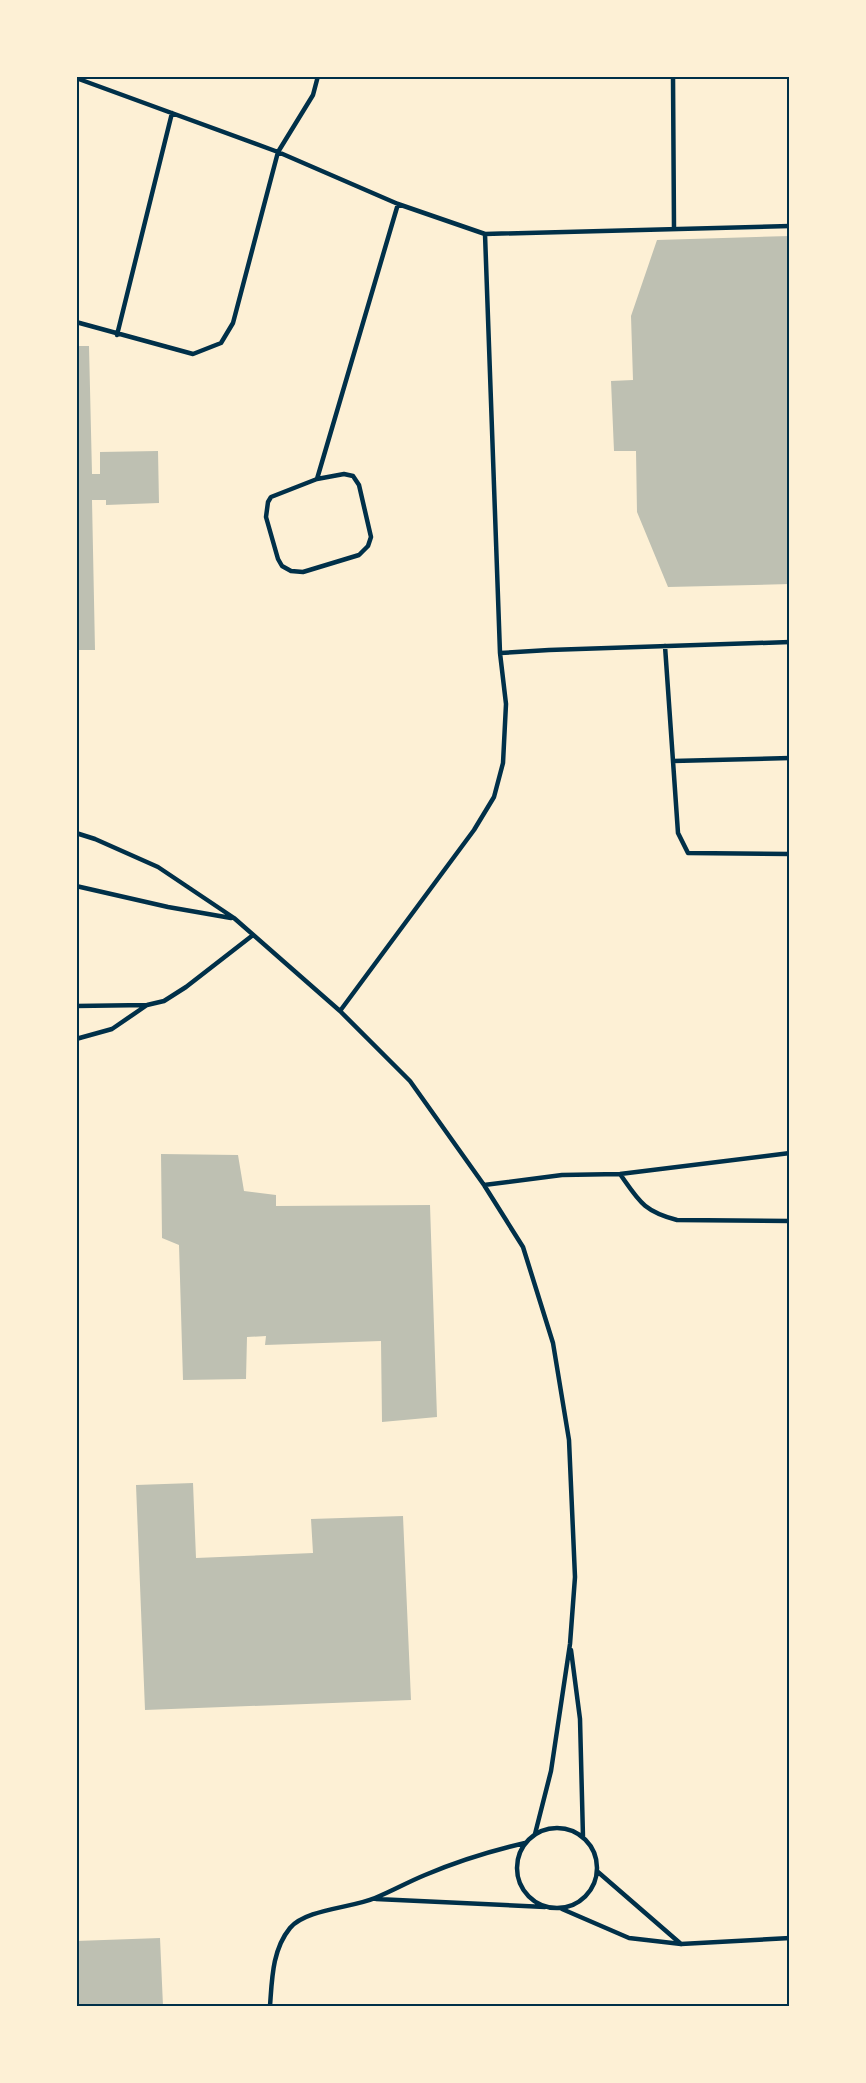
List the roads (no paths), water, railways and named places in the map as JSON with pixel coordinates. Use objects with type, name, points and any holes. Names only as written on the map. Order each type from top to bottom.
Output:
[{"type":"lane","points":[[76,322],[193,354],[221,343],[233,323],[278,152],[313,95],[318,76]]},
{"type":"lane","points":[[673,76],[674,229]]},
{"type":"lane","points":[[76,78],[278,152],[398,204],[485,234],[789,226]]},
{"type":"lane","points":[[117,335],[172,113]]},
{"type":"lane","points":[[316,479],[398,204]]},
{"type":"lane","points":[[340,1011],[474,830],[494,797],[503,764],[506,704],[500,653],[485,234]]},
{"type":"lane","points":[[344,474],[353,476],[359,485],[372,537],[368,546],[359,555],[303,572],[291,571],[282,566],[278,559],[266,517],[268,502],[271,498],[316,479],[344,474]]},
{"type":"lane","points":[[500,653],[789,642]]},
{"type":"lane","points":[[665,646],[678,833],[688,853],[789,855]]},
{"type":"lane","points":[[673,761],[789,758]]},
{"type":"lane","points":[[76,833],[158,867],[234,918],[340,1011],[410,1081],[484,1185],[523,1247],[553,1343],[569,1440],[575,1577],[570,1644],[551,1771],[535,1834]]},
{"type":"lane","points":[[76,886],[168,907],[234,918]]},
{"type":"lane","points":[[76,1006],[147,1005],[164,1001],[186,987],[253,935]]},
{"type":"lane","points":[[76,1039],[112,1029],[147,1005]]},
{"type":"lane","points":[[484,1185],[562,1175],[620,1174],[789,1153]]},
{"type":"lane","points":[[620,1174],[643,1205],[655,1214],[665,1217],[677,1220],[789,1221]]},
{"type":"lane","points":[[570,1644],[580,1719],[583,1837]]},
{"type":"lane","points":[[548,1907],[535,1901],[525,1892],[519,1880],[517,1867],[519,1854],[525,1843],[535,1834],[546,1829],[560,1827],[572,1830],[583,1837],[591,1847],[598,1872],[594,1885],[586,1897],[575,1905],[562,1909]]},
{"type":"lane","points":[[270,2007],[272,1970],[281,1940],[291,1926],[307,1917],[374,1899],[423,1875],[483,1852],[525,1843]]},
{"type":"lane","points":[[598,1872],[681,1944]]},
{"type":"lane","points":[[374,1899],[562,1909],[629,1938],[681,1944],[789,1938]]}]
